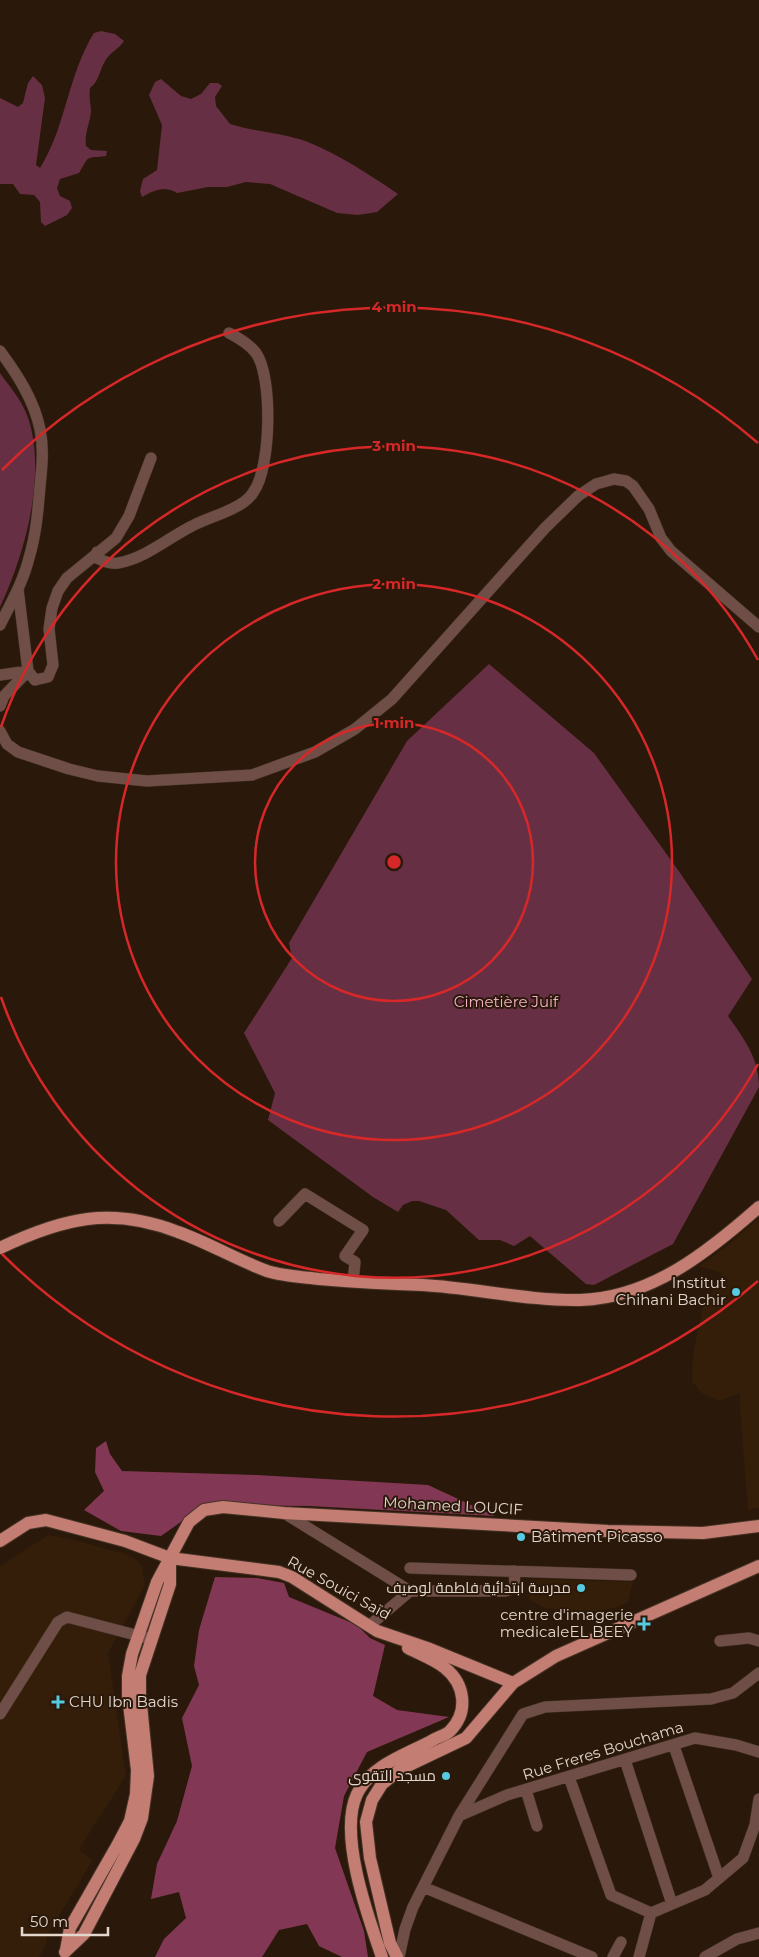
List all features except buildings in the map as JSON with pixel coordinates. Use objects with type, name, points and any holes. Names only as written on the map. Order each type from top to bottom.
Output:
[{"type":"main road","points":[[0,1248],[35,1231],[59,1224],[109,1217],[133,1219],[179,1232],[268,1271],[300,1277],[580,1300],[630,1291],[666,1276],[694,1260],[759,1207]]},
{"type":"main road","name":"Mohamed LOUCIF","points":[[63,1954],[70,1928],[124,1834],[134,1806],[138,1783],[128,1686],[130,1666],[138,1634],[157,1582],[189,1522],[204,1510],[224,1507],[284,1513],[608,1530],[703,1532],[759,1526]]},
{"type":"main road","name":"Rue Souici Saïd","points":[[0,1541],[28,1523],[46,1520],[125,1541],[170,1558],[279,1572],[373,1628],[430,1649],[513,1684]]},
{"type":"main road","points":[[63,1954],[84,1934],[134,1839],[142,1818],[148,1776],[140,1675],[170,1584],[170,1558]]},
{"type":"main road","points":[[398,1957],[390,1944],[370,1858],[366,1822],[372,1800],[382,1784],[401,1769],[466,1738],[513,1684],[556,1656],[759,1566]]},
{"type":"main road","points":[[373,1628],[444,1668],[458,1683],[464,1701],[461,1713],[449,1731],[391,1760],[372,1775],[357,1795],[350,1820],[350,1844],[364,1900],[382,1957]]},
{"type":"street","points":[[97,552],[99,559],[105,562],[116,563],[133,559],[193,525],[233,509],[246,501],[256,489],[262,474],[266,454],[268,421],[263,370],[253,350],[241,339],[229,333]]},
{"type":"street","points":[[0,351],[16,373],[32,405],[40,427],[44,447],[36,531],[29,560],[0,625]]},
{"type":"street","points":[[18,588],[28,671],[35,680],[48,677],[53,665],[49,630],[52,608],[58,591],[67,578],[116,538],[129,516],[151,458]]},
{"type":"street","points":[[0,730],[7,744],[18,752],[38,759],[98,776],[147,781],[252,775],[314,752],[356,729],[392,699],[545,528],[578,496],[604,481],[626,481],[633,486],[649,510],[661,538],[671,551],[759,627]]},
{"type":"street","points":[[0,675],[28,671]]},
{"type":"street","points":[[0,706],[4,696],[28,671]]},
{"type":"street","points":[[279,1221],[305,1194],[363,1230],[346,1256],[355,1262],[353,1282]]},
{"type":"street","points":[[284,1513],[410,1591],[505,1591],[512,1589],[515,1585],[514,1571]]},
{"type":"street","points":[[410,1568],[631,1575]]},
{"type":"street","points":[[373,1628],[410,1591]]},
{"type":"street","points":[[0,1714],[58,1622],[67,1618],[138,1634],[153,1640]]},
{"type":"street","points":[[720,1641],[749,1638],[759,1641]]},
{"type":"street","points":[[398,1957],[404,1929],[459,1816],[523,1714],[545,1707],[711,1699],[733,1693],[759,1673]]},
{"type":"street","name":"Rue Freres Bouchama","points":[[459,1816],[476,1807],[526,1790],[695,1738],[736,1745],[759,1752]]},
{"type":"street","points":[[674,1746],[719,1878]]},
{"type":"street","points":[[625,1760],[672,1904]]},
{"type":"street","points":[[568,1777],[611,1895],[651,1913],[705,1890],[743,1858],[757,1826],[759,1799]]},
{"type":"street","points":[[526,1790],[537,1826]]},
{"type":"street","points":[[424,1887],[592,1957]]},
{"type":"street","points":[[639,1957],[651,1913]]},
{"type":"street","points":[[705,1957],[737,1939],[759,1933]]},
{"type":"street","points":[[613,1957],[621,1942]]},
{"type":"shaded area","name":"Institut Chihani Bachir","points":[[759,1218],[759,1508],[748,1510],[739,1394],[720,1401],[702,1393],[692,1382],[693,1354],[702,1311],[722,1273],[699,1266],[726,1247]]},
{"type":"shaded area","points":[[106,1441],[110,1454],[122,1471],[257,1475],[428,1485],[495,1516],[309,1506],[205,1505],[161,1536],[121,1531],[84,1510],[104,1491],[95,1472],[96,1448]]},
{"type":"shaded area","name":"CHU Ibn Badis","points":[[48,1535],[125,1554],[137,1560],[142,1566],[145,1585],[108,1653],[126,1776],[81,1846],[80,1851],[93,1860],[47,1936],[46,1946],[39,1957],[0,1957],[0,1566]]},
{"type":"shaded area","points":[[215,1577],[257,1578],[284,1583],[289,1597],[357,1625],[370,1638],[385,1645],[373,1696],[397,1710],[449,1717],[367,1752],[344,1796],[335,1848],[364,1931],[368,1957],[342,1957],[319,1946],[307,1924],[279,1930],[262,1957],[155,1957],[164,1939],[186,1918],[179,1892],[151,1899],[157,1864],[177,1821],[192,1766],[182,1718],[199,1685],[194,1666],[199,1630]]},
{"type":"shaded area","name":"مدرسة ابتدائية فاطمة لوصيف","points":[[530,1579],[633,1582],[628,1602],[616,1608],[596,1611],[566,1611],[543,1607],[529,1599]]},
{"type":"green space","points":[[101,31],[115,34],[124,41],[107,58],[98,79],[90,88],[91,114],[86,136],[86,146],[91,150],[107,151],[106,156],[89,158],[79,173],[60,179],[57,188],[60,196],[70,201],[72,208],[67,215],[45,226],[41,222],[40,202],[34,195],[20,194],[13,184],[0,184],[0,98],[18,107],[23,103],[28,83],[33,76],[42,85],[45,98],[36,165],[40,168],[56,135],[85,49],[94,33]]},
{"type":"green space","points":[[161,79],[181,96],[191,99],[201,94],[210,83],[218,83],[222,86],[215,97],[216,106],[230,124],[289,137],[320,147],[343,159],[398,194],[377,212],[358,215],[337,213],[270,184],[246,182],[227,187],[208,187],[177,193],[164,189],[142,197],[140,191],[143,179],[157,170],[162,125],[149,95],[155,82]]},
{"type":"green space","points":[[0,373],[18,398],[27,415],[33,437],[35,462],[31,512],[25,538],[18,563],[0,607]]},
{"type":"green space","name":"Cimetière Juif","points":[[489,664],[594,753],[678,870],[752,979],[728,1016],[750,1049],[756,1067],[759,1087],[673,1244],[594,1285],[586,1284],[530,1236],[514,1246],[500,1240],[479,1240],[446,1210],[419,1201],[412,1201],[403,1205],[398,1212],[373,1197],[268,1120],[275,1093],[244,1033],[292,958],[289,943],[407,741]]},
{"type":"place","name":"Institut Chihani Bachir","points":[[736,1292]]},
{"type":"place","name":"Bâtiment Picasso","points":[[521,1537]]},
{"type":"place","name":"مدرسة ابتدائية فاطمة لوصيف","points":[[581,1588]]},
{"type":"place","name":"centre d'imagerie medicaleEL BEEY","points":[[644,1624]]},
{"type":"place","name":"CHU Ibn Badis","points":[[58,1702]]},
{"type":"place","name":"مسجد التقوى","points":[[446,1776]]}]
